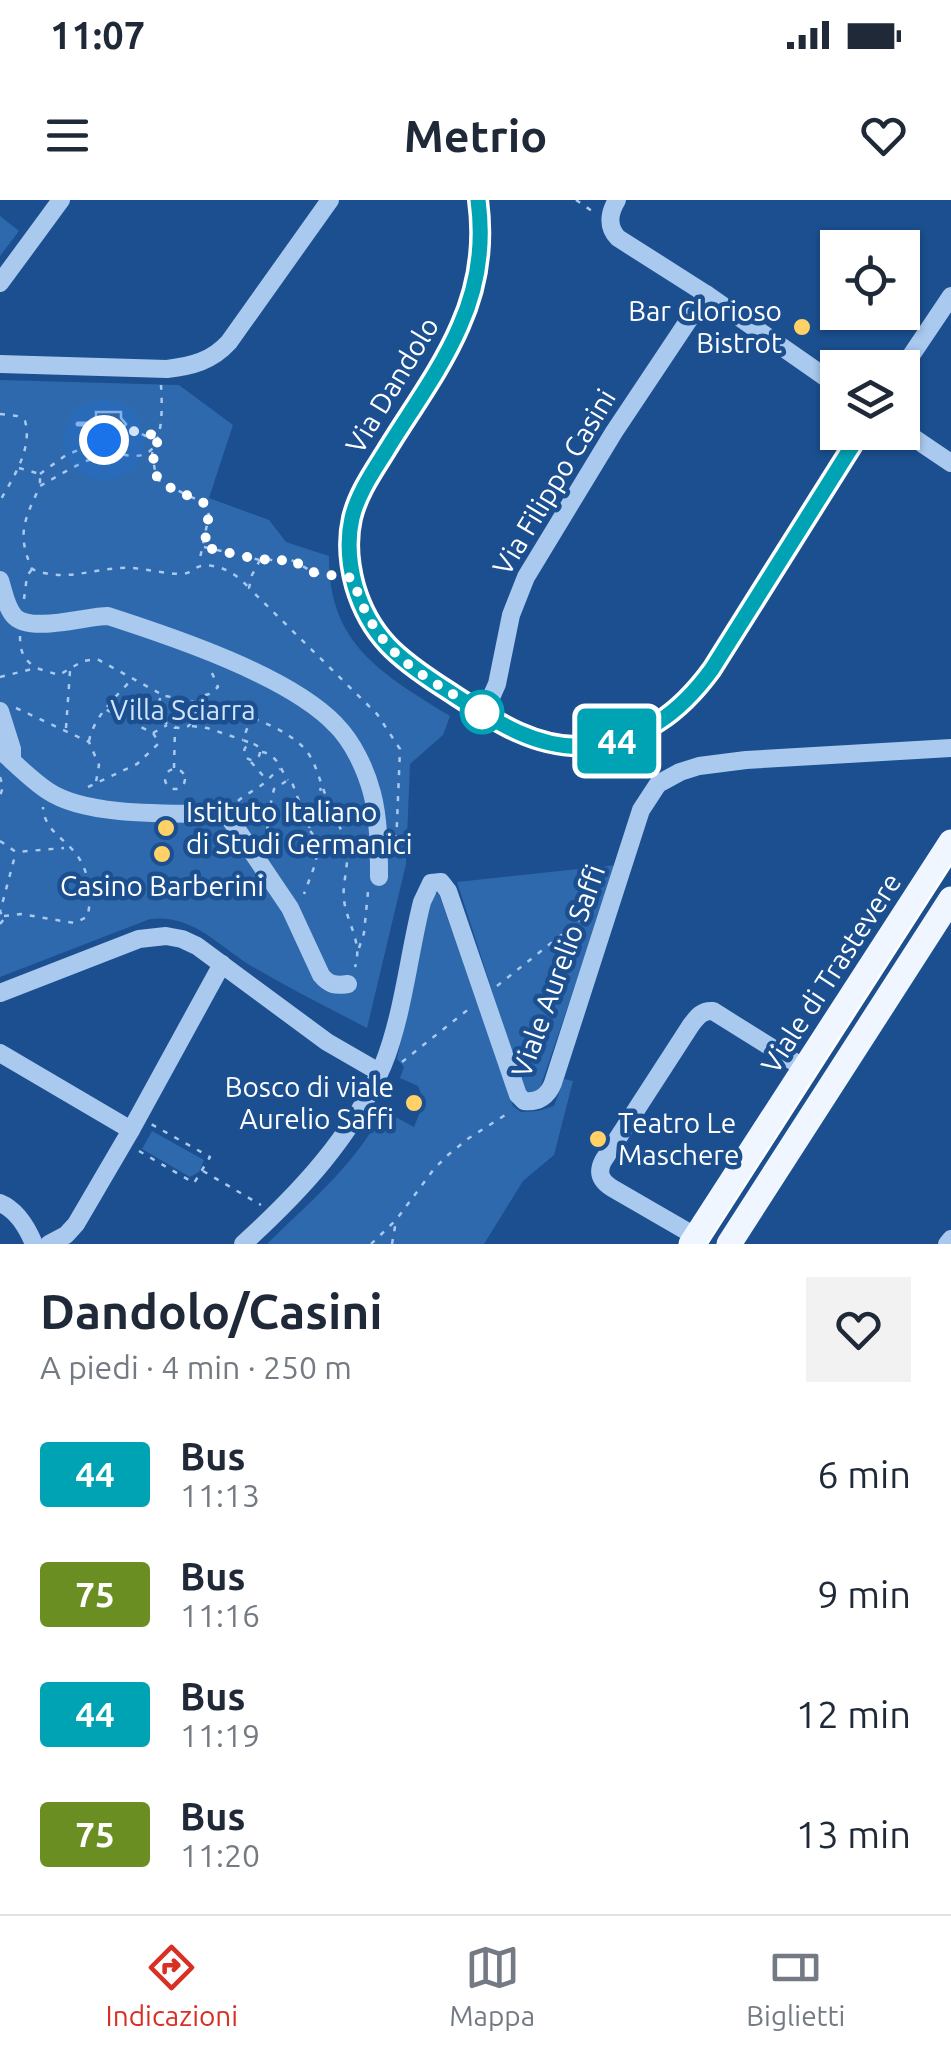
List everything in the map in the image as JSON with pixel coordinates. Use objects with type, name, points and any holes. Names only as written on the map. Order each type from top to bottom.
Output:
[{"type":"main road","name":"Viale di Trastevere","points":[[693,1240],[951,842]]},
{"type":"main road","points":[[729,1244],[951,900]]},
{"type":"street","points":[[0,283],[61,200]]},
{"type":"street","points":[[0,364],[161,368],[197,364],[223,349],[330,200]]},
{"type":"street","name":"Via Dandolo","points":[[478,200],[480,245],[472,294],[448,351],[368,480],[358,500],[349,539],[353,578],[368,621],[390,649],[417,670],[484,713],[548,744],[602,744],[652,728],[692,695],[712,669],[850,450]]},
{"type":"street","points":[[617,200],[610,224],[621,241],[820,373]]},
{"type":"street","name":"Via Filippo Casini","points":[[484,713],[497,684],[510,615],[526,577],[614,432],[706,294]]},
{"type":"street","points":[[915,350],[951,296]]},
{"type":"street","points":[[920,442],[951,463]]},
{"type":"street","points":[[0,580],[14,616],[25,623],[108,616],[218,657],[311,702],[338,727],[357,756],[372,794],[379,877]]},
{"type":"street","points":[[0,712],[12,748],[6,756],[49,792],[72,802],[114,809],[224,814],[290,908],[326,981],[336,986],[348,984]]},
{"type":"street","name":"Viale Aurelio Saffi","points":[[243,1244],[331,1154],[380,1072],[394,1032],[424,896],[434,881],[441,882],[448,891],[515,1089],[524,1101],[540,1099],[551,1089],[641,810],[658,784],[680,772],[726,762],[951,748]]},
{"type":"street","points":[[0,993],[132,941],[172,937],[187,941],[327,1042],[380,1072]]},
{"type":"street","points":[[49,1244],[76,1224],[222,964]]},
{"type":"street","points":[[693,1240],[612,1188],[600,1176],[605,1157],[691,1025],[704,1012],[724,1016],[804,1068]]},
{"type":"street","points":[[0,1053],[135,1123]]},
{"type":"street","points":[[0,1203],[16,1214],[34,1244]]},
{"type":"path","points":[[576,200],[610,224]]},
{"type":"path","points":[[40,486],[105,454],[140,456],[152,451],[157,444],[162,402],[161,368]]},
{"type":"path","points":[[0,414],[25,421],[27,435],[18,468],[0,502]]},
{"type":"path","points":[[40,474],[66,455],[119,438],[126,428],[146,436],[158,432]]},
{"type":"path","points":[[152,451],[160,482],[207,508],[204,547],[198,566]]},
{"type":"path","points":[[18,468],[40,474]]},
{"type":"path","points":[[40,474],[40,486],[23,526],[23,545],[32,569],[25,587],[25,623],[20,634],[26,661],[60,675],[83,660],[96,659],[161,695],[250,718],[303,746],[314,761],[347,853],[343,898],[359,949]]},
{"type":"path","points":[[204,547],[260,560],[277,562],[288,558],[315,573],[353,578]]},
{"type":"path","points":[[250,588],[260,560]]},
{"type":"path","points":[[32,569],[48,576],[69,576],[125,568],[187,573],[198,566],[216,567],[240,578],[377,714],[400,749],[396,856]]},
{"type":"path","points":[[0,677],[36,668]]},
{"type":"path","points":[[65,731],[70,669]]},
{"type":"path","points":[[191,726],[199,698],[218,687],[211,672]]},
{"type":"path","points":[[95,783],[98,765],[89,742],[92,729],[133,678]]},
{"type":"path","points":[[161,695],[157,710],[159,718],[168,725],[207,728],[258,746],[258,757],[246,758]]},
{"type":"path","points":[[0,712],[14,707],[89,742]]},
{"type":"path","points":[[72,802],[95,783],[136,764],[159,743],[153,733],[105,709]]},
{"type":"path","points":[[243,740],[250,718]]},
{"type":"path","points":[[153,733],[168,725]]},
{"type":"path","points":[[174,770],[175,727]]},
{"type":"path","points":[[252,744],[246,745],[246,758],[274,789]]},
{"type":"path","points":[[260,752],[277,760],[293,785],[302,820],[316,840],[316,862],[306,892],[290,908]]},
{"type":"path","points":[[224,814],[280,770]]},
{"type":"path","points":[[0,777],[0,796]]},
{"type":"path","points":[[261,865],[274,789],[288,780]]},
{"type":"path","points":[[309,830],[322,786]]},
{"type":"path","points":[[4,916],[21,914],[74,923],[87,917],[92,904],[80,858],[44,816],[44,800],[49,792]]},
{"type":"path","points":[[0,841],[16,852],[66,846]]},
{"type":"path","points":[[4,916],[0,912],[16,852]]},
{"type":"path","points":[[348,984],[364,934],[369,887],[379,877]]},
{"type":"path","points":[[494,988],[586,915]]},
{"type":"path","points":[[0,924],[4,916]]},
{"type":"path","points":[[401,1063],[470,1007]]},
{"type":"path","points":[[371,1244],[396,1220],[448,1154],[524,1101]]},
{"type":"path","points":[[135,1123],[210,1157],[194,1183],[137,1150]]},
{"type":"path","points":[[202,1170],[275,1214]]},
{"type":"path","points":[[392,1244],[396,1220]]},
{"type":"green space","points":[[0,216],[19,231],[0,256]]},
{"type":"green space","name":"Villa Sciarra","points":[[0,380],[179,385],[233,425],[209,498],[269,520],[286,542],[329,556],[331,587],[349,635],[382,670],[450,716],[443,735],[410,764],[406,864],[367,1028],[248,964],[191,926],[165,919],[150,919],[0,977]]},
{"type":"green space","points":[[616,865],[540,1088],[529,1093],[524,1089],[457,882]]},
{"type":"green space","points":[[433,893],[439,894],[513,1106],[521,1112],[554,1106],[564,1079],[573,1081],[554,1155],[523,1181],[484,1244],[267,1244],[346,1165],[383,1110],[414,1127],[422,1097],[418,1086],[400,1078],[404,1067],[397,1059]]},
{"type":"green space","points":[[152,1131],[204,1160],[199,1172],[190,1177],[142,1149]]},
{"type":"shaded area","points":[[96,412],[121,412],[126,424],[120,437],[96,436],[91,424]]},
{"type":"waterway","points":[[78,424],[91,424]]},
{"type":"tram line","points":[[707,1244],[951,865]]},
{"type":"bus line","name":"44","points":[[478,200],[478,264],[463,320],[362,490],[349,539],[351,569],[368,621],[409,665],[510,728],[548,744],[602,744],[652,728],[678,710],[712,669],[850,450]]},
{"type":"place","name":"Bar Glorioso Bistrot","points":[[802,327]]},
{"type":"place","name":"Istituto Italiano di Studi Germanici","points":[[166,828]]},
{"type":"place","name":"Casino Barberini","points":[[162,854]]},
{"type":"place","name":"Bosco di viale Aurelio Saffi","points":[[414,1103]]},
{"type":"place","name":"Teatro Le Maschere","points":[[598,1139]]},
{"type":"route","points":[[104,440],[119,438],[126,428],[146,436],[158,432],[152,451],[157,477],[204,503],[208,515],[204,547],[273,562],[288,558],[315,573],[353,578],[368,621],[390,649],[482,712]]}]
